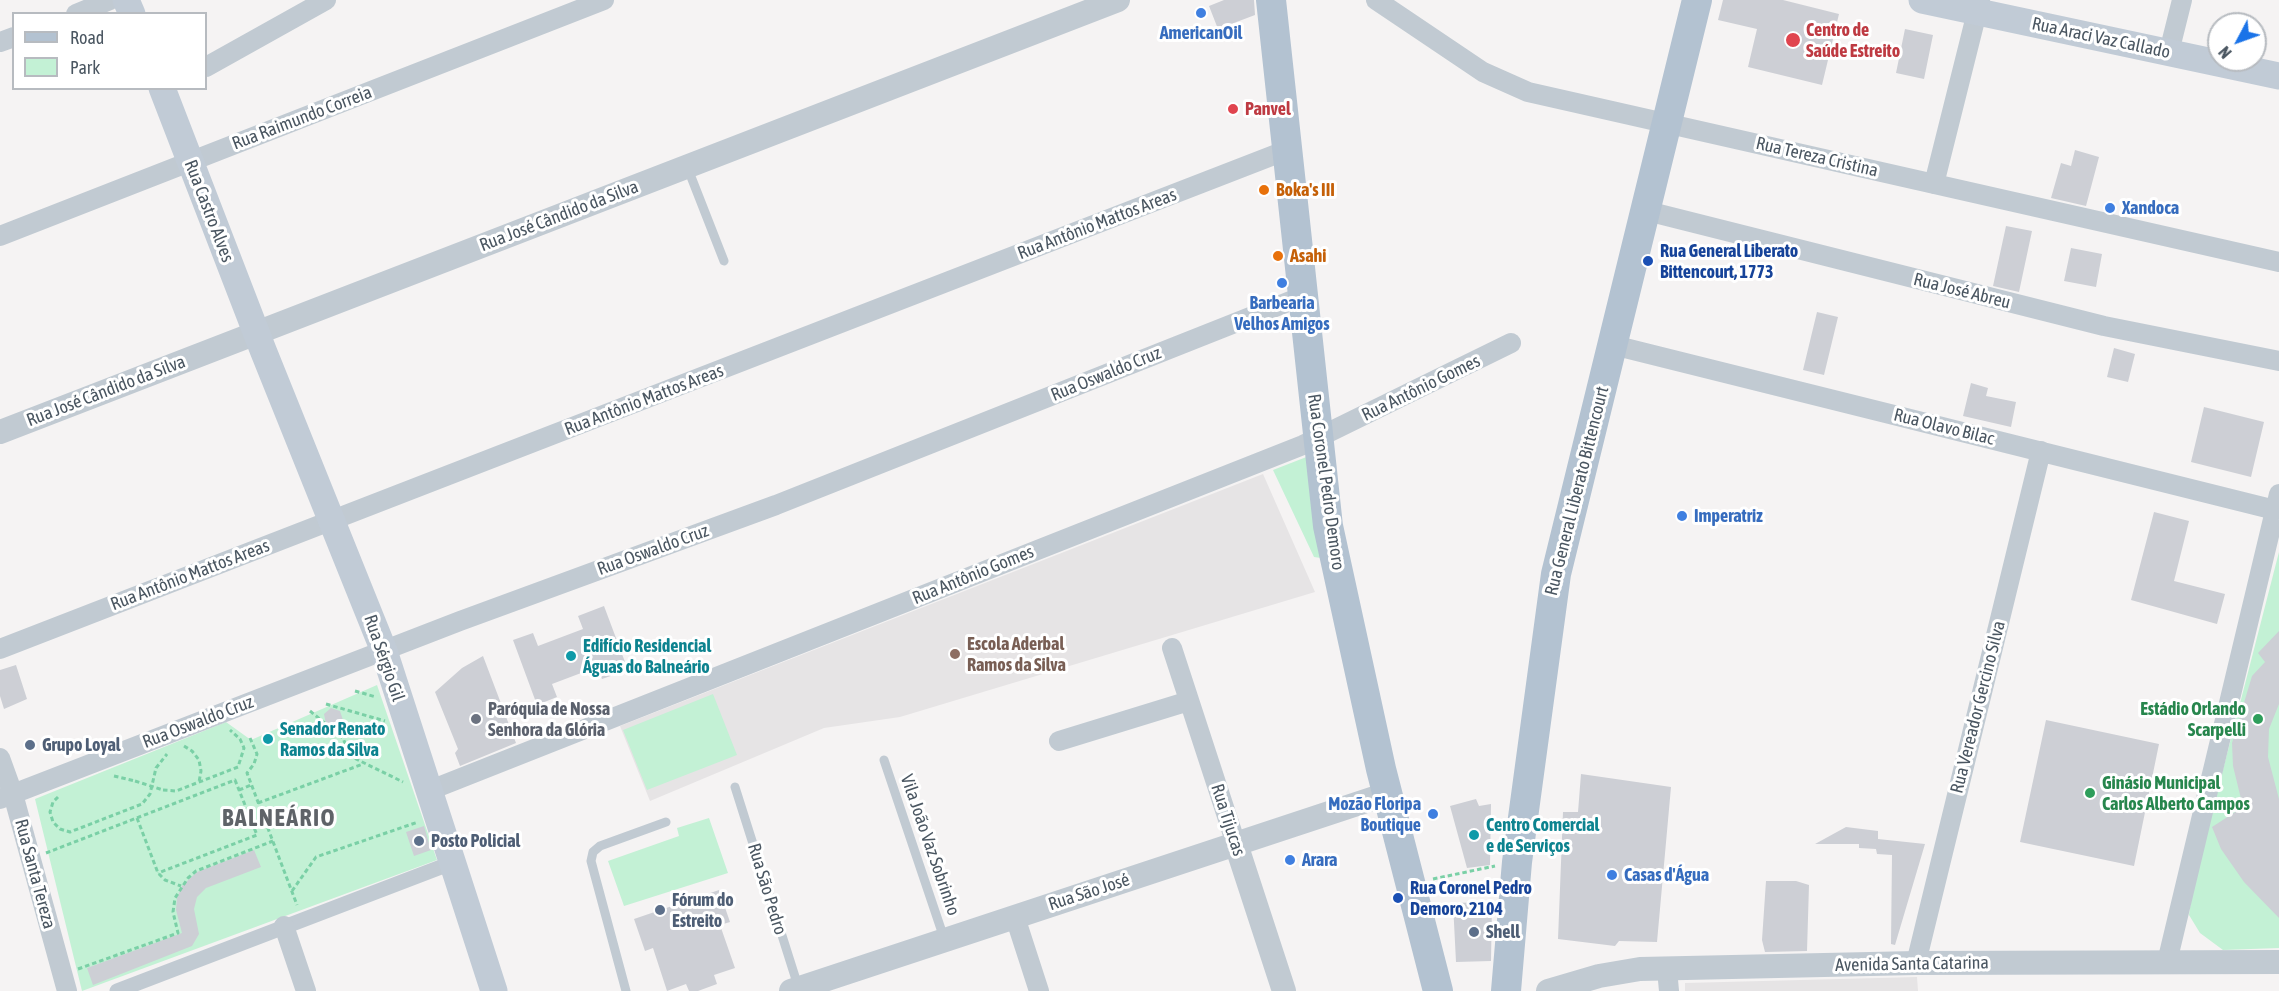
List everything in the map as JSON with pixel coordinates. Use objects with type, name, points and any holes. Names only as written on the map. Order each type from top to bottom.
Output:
[{"type":"main road","name":"Rua Coronel Pedro Demoro","points":[[1271,0],[1318,438],[1335,562],[1387,794],[1438,991]]},
{"type":"main road","name":"Rua General Liberato Bittencourt","points":[[1506,991],[1517,862],[1556,574],[1669,123],[1697,0]]},
{"type":"main road","name":"Rua Araci Vaz Callado","points":[[1922,0],[1979,5],[2169,52],[2279,76]]},
{"type":"main road","name":"Rua Castro Alves","points":[[164,90],[256,333]]},
{"type":"main road","name":"Rua Sérgio Gil","points":[[256,333],[384,651],[416,787],[494,991]]},
{"type":"street","points":[[81,12],[110,0]]},
{"type":"street","points":[[207,66],[326,0]]},
{"type":"street","name":"Rua Raimundo Correia","points":[[0,236],[604,0]]},
{"type":"street","name":"Rua José Cândido da Silva","points":[[0,432],[1118,0]]},
{"type":"street","name":"Rua Tereza Cristina","points":[[1376,0],[1482,72],[1528,92],[2279,262]]},
{"type":"street","points":[[2169,52],[2182,0]]},
{"type":"street","points":[[1934,184],[1979,5]]},
{"type":"street","name":"Rua Antônio Mattos Areas","points":[[0,649],[1287,150]]},
{"type":"street","name":"Rua José Abreu","points":[[1647,211],[2104,326],[2279,361]]},
{"type":"street","name":"Rua Oswaldo Cruz","points":[[7,796],[384,651],[776,505],[1303,296]]},
{"type":"street","name":"Rua Antônio Gomes","points":[[416,787],[1318,438],[1511,343]]},
{"type":"street","name":"Rua Olavo Bilac","points":[[1613,345],[2041,451],[2277,502]]},
{"type":"street","name":"Rua Vereador Gercino Silva","points":[[1916,963],[2041,451]]},
{"type":"street","points":[[2167,962],[2277,502]]},
{"type":"street","name":"Rua Tijucas","points":[[1172,648],[1284,991]]},
{"type":"street","points":[[1059,741],[1189,701]]},
{"type":"street","name":"Rua Santa Tereza","points":[[0,758],[7,796],[67,991]]},
{"type":"street","name":"Rua São José","points":[[796,990],[1387,794]]},
{"type":"street","points":[[117,991],[441,867]]},
{"type":"street","points":[[1015,917],[1038,991]]},
{"type":"street","points":[[284,926],[306,991]]},
{"type":"street","name":"Avenida Santa Catarina","points":[[1548,991],[1599,976],[1668,980],[1916,963],[2279,962]]},
{"type":"lane","points":[[687,167],[724,261]]},
{"type":"lane","name":"Vila João Vaz Sobrinho","points":[[884,760],[945,940]]},
{"type":"lane","name":"Rua São Pedro","points":[[735,787],[796,990]]},
{"type":"lane","points":[[626,991],[591,861],[593,852],[600,846],[666,822]]},
{"type":"path","points":[[355,691],[384,699]]},
{"type":"path","points":[[326,704],[392,723]]},
{"type":"path","points":[[310,711],[343,738],[350,756],[416,787]]},
{"type":"path","points":[[225,728],[234,731],[243,748],[238,767]]},
{"type":"path","points":[[247,772],[254,764],[256,754],[250,738]]},
{"type":"path","points":[[60,795],[53,802],[50,812],[53,822],[60,829],[70,832],[142,804],[150,794],[156,768],[168,752],[193,741]]},
{"type":"path","points":[[183,746],[192,751],[199,760],[201,771],[199,782]]},
{"type":"path","points":[[258,803],[364,763]]},
{"type":"path","points":[[238,767],[247,772],[303,920]]},
{"type":"path","points":[[108,776],[118,776],[163,790],[176,791],[238,767]]},
{"type":"path","points":[[41,855],[235,780],[257,835],[158,873]]},
{"type":"path","points":[[239,790],[251,785]]},
{"type":"path","points":[[136,818],[158,873],[165,880],[181,886]]},
{"type":"path","points":[[292,892],[316,857],[425,819]]},
{"type":"path","points":[[73,971],[178,933],[173,912],[175,898],[181,886],[196,871],[273,841]]},
{"type":"path","points":[[1410,883],[1517,862]]},
{"type":"shaded area","name":"Escola Aderbal Ramos da Silva","points":[[1263,474],[1315,592],[900,717],[824,728],[650,801],[620,726]]},
{"type":"shaded area","points":[[1917,977],[1918,991],[1685,991],[1685,983]]},
{"type":"green space","points":[[1309,456],[1321,558],[1314,557],[1273,470]]},
{"type":"green space","name":"Estádio Orlando Scarpelli","points":[[2279,552],[2279,948],[2223,950],[2200,933],[2189,915],[2193,886]]},
{"type":"green space","points":[[377,685],[437,860],[82,991],[35,799],[226,722],[251,740]]},
{"type":"green space","points":[[713,694],[737,755],[647,790],[623,730]]},
{"type":"green space","points":[[709,818],[728,873],[624,906],[608,861],[679,836],[677,828]]},
{"type":"building","points":[[1224,0],[1254,0],[1255,15],[1218,29],[1209,6]]},
{"type":"building","name":"Centro de Saúde Estreito","points":[[1723,0],[1783,0],[1839,14],[1822,85],[1748,67],[1757,29],[1718,20]]},
{"type":"building","points":[[1905,29],[1933,35],[1924,79],[1896,73]]},
{"type":"building","points":[[2075,150],[2099,157],[2086,206],[2051,198],[2061,163],[2071,166]]},
{"type":"building","points":[[2006,226],[2032,231],[2019,292],[1993,286]]},
{"type":"building","points":[[2071,248],[2102,254],[2096,287],[2064,281]]},
{"type":"building","points":[[1817,312],[1838,317],[1824,375],[1803,370]]},
{"type":"building","points":[[2114,348],[2135,354],[2128,382],[2107,377]]},
{"type":"building","points":[[1971,383],[1988,388],[1986,396],[2016,402],[2011,427],[1963,416]]},
{"type":"building","points":[[2204,407],[2264,422],[2251,477],[2191,462]]},
{"type":"building","points":[[2154,512],[2189,521],[2174,581],[2225,594],[2217,624],[2131,600]]},
{"type":"building","name":"Edifício Residencial Águas do Balneário","points":[[604,606],[628,670],[602,679],[597,667],[552,684],[557,697],[537,705],[513,640],[533,633],[538,646],[583,629],[578,616]]},
{"type":"building","points":[[2279,631],[2279,704],[2269,729],[2268,757],[2279,799],[2279,918],[2244,882],[2221,849],[2212,827],[2243,807],[2233,766],[2232,743],[2252,676],[2265,662],[2258,653]]},
{"type":"building","name":"Paróquia de Nossa Senhora da Glória","points":[[483,656],[516,743],[460,766],[455,753],[458,749],[435,692],[462,668]]},
{"type":"building","points":[[16,665],[27,699],[4,709],[0,696],[0,670]]},
{"type":"building","points":[[331,708],[340,711],[343,720],[335,727],[326,724],[324,714]]},
{"type":"building","name":"Ginásio Municipal Carlos Alberto Campos","points":[[2046,720],[2159,744],[2134,866],[2020,842]]},
{"type":"building","name":"Casas d'Água","points":[[1581,774],[1671,787],[1657,942],[1619,941],[1615,946],[1558,939],[1563,812],[1578,812]]},
{"type":"building","name":"Centro Comercial e de Serviços","points":[[1476,799],[1479,806],[1491,804],[1490,865],[1467,868],[1450,806]]},
{"type":"building","name":"Posto Policial","points":[[424,826],[431,850],[414,856],[406,832]]},
{"type":"building","points":[[1846,827],[1878,831],[1878,839],[1925,844],[1895,945],[1891,944],[1892,855],[1877,854],[1876,849],[1859,848],[1859,844],[1815,844]]},
{"type":"building","points":[[254,850],[261,867],[206,888],[197,897],[194,909],[199,934],[192,946],[93,985],[87,968],[182,933],[176,910],[177,898],[182,886],[197,872]]},
{"type":"building","points":[[1766,881],[1796,881],[1809,885],[1807,951],[1765,952],[1762,940]]},
{"type":"building","points":[[719,890],[730,922],[720,925],[735,968],[714,975],[717,984],[698,991],[689,991],[686,984],[667,991],[653,948],[645,951],[634,919]]},
{"type":"building","name":"Shell","points":[[1492,902],[1491,961],[1456,962],[1453,903]]},
{"type":"place","name":"AmericanOil","points":[[1201,13]]},
{"type":"place","name":"Centro de Saúde Estreito","points":[[1793,40]]},
{"type":"place","name":"Panvel","points":[[1233,109]]},
{"type":"place","name":"Boka's III","points":[[1264,190]]},
{"type":"place","name":"Xandoca","points":[[2110,208]]},
{"type":"place","name":"Asahi","points":[[1278,256]]},
{"type":"place","name":"Rua General Liberato Bittencourt, 1773","points":[[1648,261]]},
{"type":"place","name":"Barbearia Velhos Amigos","points":[[1282,283]]},
{"type":"place","name":"Imperatriz","points":[[1682,516]]},
{"type":"place","name":"Escola Aderbal Ramos da Silva","points":[[955,654]]},
{"type":"place","name":"Edifício Residencial Águas do Balneário","points":[[571,656]]},
{"type":"place","name":"Paróquia de Nossa Senhora da Glória","points":[[476,719]]},
{"type":"place","name":"Estádio Orlando Scarpelli","points":[[2258,719]]},
{"type":"place","name":"Senador Renato Ramos da Silva","points":[[268,739]]},
{"type":"place","name":"Grupo Loyal","points":[[30,745]]},
{"type":"place","name":"Ginásio Municipal Carlos Alberto Campos","points":[[2090,793]]},
{"type":"place","name":"Mozão Floripa Boutique","points":[[1433,814]]},
{"type":"place","name":"Centro Comercial e de Serviços","points":[[1474,835]]},
{"type":"place","name":"Posto Policial","points":[[419,841]]},
{"type":"place","name":"Arara","points":[[1290,860]]},
{"type":"place","name":"Casas d'Água","points":[[1612,875]]},
{"type":"place","name":"Rua Coronel Pedro Demoro, 2104","points":[[1398,898]]},
{"type":"place","name":"Fórum do Estreito","points":[[660,910]]},
{"type":"place","name":"Shell","points":[[1474,932]]},
{"type":"district","name":"BALNEÁRIO","points":[[279,818]]}]
